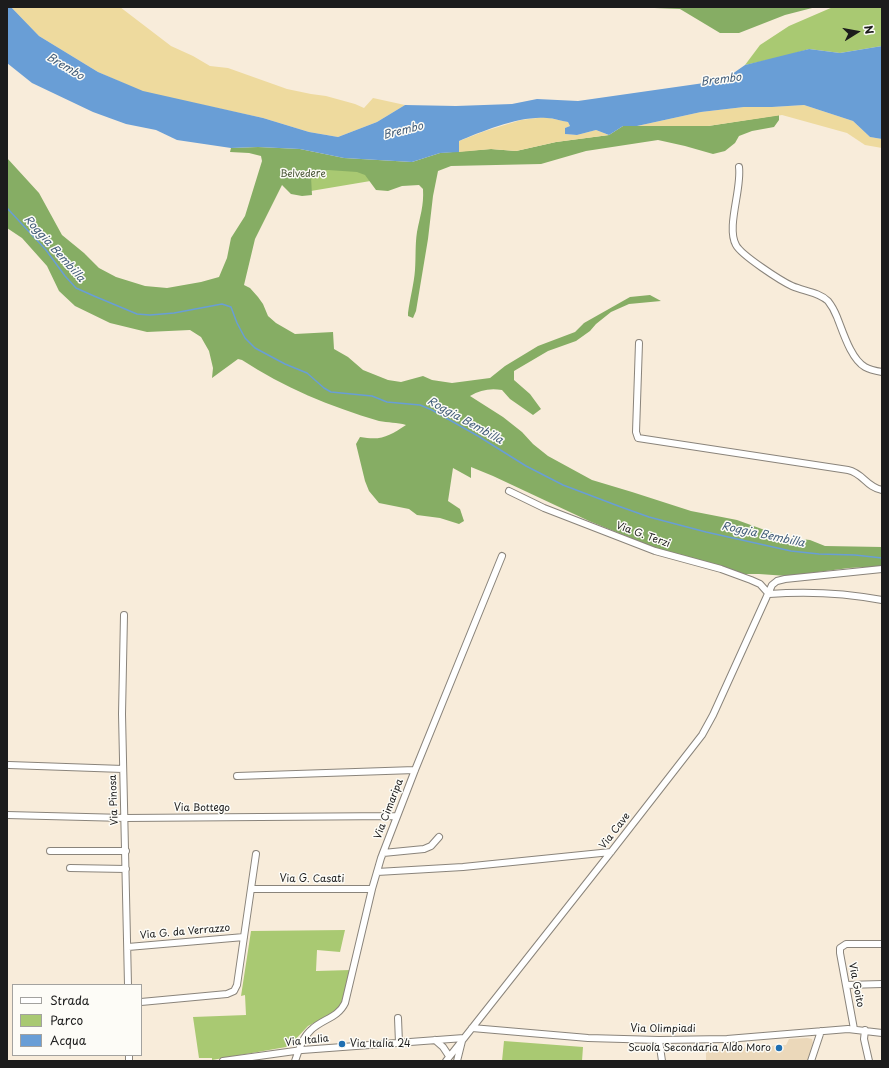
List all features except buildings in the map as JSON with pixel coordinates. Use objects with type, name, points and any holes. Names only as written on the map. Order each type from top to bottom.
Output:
[{"type":"street","points":[[739,167],[740,179],[733,234],[737,247],[785,283],[827,300],[833,309],[857,360],[868,369],[882,372]]},
{"type":"street","points":[[639,343],[636,432],[638,438],[850,470],[858,474],[872,486],[882,490]]},
{"type":"street","name":"Via G. Terzi","points":[[509,491],[544,508],[649,549],[729,572],[751,580],[760,584],[769,594]]},
{"type":"street","name":"Via Cimaripa","points":[[295,1061],[303,1040],[309,1032],[319,1024],[337,1014],[344,1005],[372,889],[396,816],[502,556]]},
{"type":"street","name":"Via Cave","points":[[447,1059],[696,744],[706,728],[772,585],[782,580],[882,570]]},
{"type":"street","points":[[769,594],[812,592],[882,600]]},
{"type":"street","name":"Via Pinosa","points":[[124,615],[122,706],[128,984]]},
{"type":"street","points":[[9,765],[123,769]]},
{"type":"street","points":[[237,776],[415,770]]},
{"type":"street","name":"Via Bottego","points":[[7,815],[125,818],[396,816]]},
{"type":"street","points":[[383,853],[424,849],[431,846],[439,836]]},
{"type":"street","points":[[50,851],[126,851]]},
{"type":"street","points":[[377,872],[462,866],[611,852]]},
{"type":"street","points":[[142,1002],[211,996],[232,992],[237,985],[256,854]]},
{"type":"street","points":[[70,868],[126,869]]},
{"type":"street","name":"Via G. Casati","points":[[251,889],[372,889]]},
{"type":"street","name":"Via G. da Verrazzo","points":[[128,947],[244,937]]},
{"type":"street","name":"Via Goito","points":[[854,1029],[840,948],[848,944],[882,944]]},
{"type":"street","points":[[846,985],[882,984]]},
{"type":"street","points":[[398,1018],[399,1043]]},
{"type":"street","name":"Via Olimpiadi","points":[[472,1028],[588,1038],[659,1040],[726,1039],[854,1029],[882,1033]]},
{"type":"street","points":[[865,1030],[864,1039],[869,1061]]},
{"type":"street","points":[[811,1061],[821,1031]]},
{"type":"street","points":[[457,1061],[463,1039]]},
{"type":"street","name":"Via Italia","points":[[224,1061],[299,1051],[463,1039]]},
{"type":"street","points":[[434,1040],[443,1047],[447,1059]]},
{"type":"street","points":[[659,1040],[662,1061]]},
{"type":"shaded area","name":"Scuola Secondaria Aldo Moro","points":[[789,1039],[812,1039],[813,1044],[808,1061],[706,1061],[706,1050],[786,1045]]},
{"type":"green space","points":[[629,7],[816,7],[785,15],[739,33],[720,33],[680,9]]},
{"type":"green space","points":[[833,7],[882,7],[882,46],[840,53],[809,49],[782,57],[745,65],[760,45],[789,26]]},
{"type":"green space","points":[[779,115],[779,120],[774,127],[752,131],[739,136],[735,143],[725,151],[713,154],[658,140],[586,151],[541,164],[451,166],[438,171],[416,311],[413,318],[408,316],[408,313],[414,275],[416,237],[422,206],[423,189],[419,185],[402,186],[388,191],[376,190],[365,175],[357,172],[328,170],[320,171],[311,177],[312,195],[302,196],[291,194],[282,185],[255,239],[244,285],[250,288],[258,297],[268,316],[276,323],[295,334],[333,332],[334,349],[348,357],[363,370],[388,380],[401,382],[423,376],[432,380],[452,383],[490,378],[505,366],[538,346],[575,332],[584,323],[630,297],[650,295],[661,301],[629,304],[611,312],[590,331],[576,341],[548,351],[514,371],[514,380],[530,394],[541,409],[533,415],[510,399],[502,390],[485,390],[470,396],[503,417],[548,456],[592,480],[691,511],[737,520],[784,537],[810,540],[825,546],[882,547],[882,569],[868,567],[849,568],[787,576],[743,574],[658,549],[589,521],[471,467],[471,478],[453,468],[448,501],[460,509],[464,521],[459,524],[440,518],[417,515],[409,509],[379,503],[369,491],[365,481],[356,444],[360,437],[385,437],[406,425],[379,421],[325,403],[274,379],[238,359],[212,378],[213,368],[209,351],[201,337],[190,330],[147,332],[110,323],[75,306],[59,291],[47,266],[22,238],[7,228],[7,158],[39,193],[62,235],[84,253],[99,268],[116,277],[145,286],[167,288],[219,277],[227,258],[231,238],[245,216],[262,161],[261,156],[249,153],[230,152],[231,148],[258,147],[300,149],[344,158],[412,162],[440,153],[491,149],[516,151],[556,142],[609,135],[623,126],[708,126]]},
{"type":"green space","name":"Belvedere","points":[[267,150],[424,172],[293,194]]},
{"type":"green space","points":[[345,930],[340,952],[317,950],[316,971],[351,970],[343,1003],[335,1012],[308,1026],[292,1043],[286,1047],[212,1060],[212,1058],[199,1058],[193,1017],[246,1015],[245,995],[241,996],[251,931]]},
{"type":"green space","points":[[504,1041],[583,1047],[582,1061],[502,1061]]},
{"type":"sand","points":[[11,7],[120,7],[171,46],[210,66],[228,68],[287,89],[326,96],[364,108],[373,98],[405,105],[377,122],[338,137],[309,132],[263,118],[143,92],[98,72],[39,36]]},
{"type":"sand","points":[[804,105],[853,121],[870,137],[882,139],[882,148],[865,145],[847,133],[782,115],[708,126],[637,126],[701,112],[744,107]]},
{"type":"sand","points":[[545,117],[568,122],[570,126],[565,128],[565,134],[577,135],[596,130],[609,135],[556,142],[516,151],[491,149],[459,152],[459,141],[521,120]]},
{"type":"water","name":"Brembo","points":[[7,7],[11,7],[39,36],[98,72],[143,91],[263,118],[309,132],[338,137],[377,122],[405,105],[456,106],[512,104],[537,99],[578,101],[725,79],[745,65],[809,49],[840,53],[882,46],[882,139],[870,137],[853,121],[804,105],[744,107],[701,112],[637,126],[623,126],[609,135],[596,130],[577,135],[565,134],[565,128],[570,126],[568,122],[550,118],[526,119],[514,121],[459,141],[459,152],[440,153],[412,162],[344,158],[300,149],[258,147],[231,148],[177,140],[156,130],[126,124],[93,112],[32,83],[7,63]]},
{"type":"waterway","name":"Roggia Bembilla","points":[[7,208],[46,250],[76,288],[137,314],[150,315],[174,313],[222,304],[231,307],[245,338],[255,348],[285,364],[307,373],[324,388],[331,392],[372,396],[387,402],[420,405],[432,410],[478,436],[526,466],[563,485],[649,517],[706,532],[791,551],[882,558]]},
{"type":"place","name":"Via Italia 24","points":[[342,1044]]},
{"type":"place","name":"Scuola Secondaria Aldo Moro","points":[[779,1048]]}]
